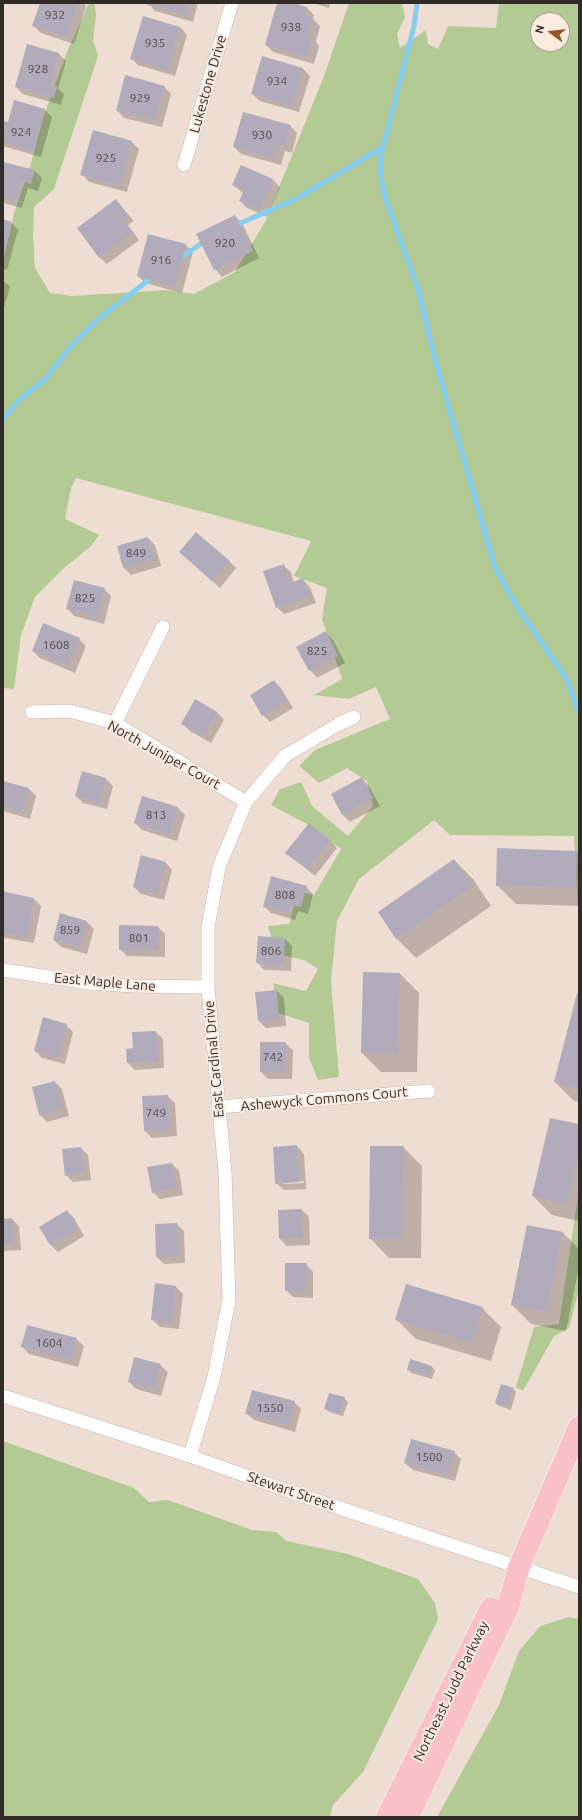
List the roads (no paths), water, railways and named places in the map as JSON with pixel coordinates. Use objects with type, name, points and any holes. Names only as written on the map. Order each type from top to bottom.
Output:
[{"type":"highway","name":"Northeast Judd Parkway","points":[[408,1817],[508,1607],[519,1567],[579,1427]]},
{"type":"highway","name":"Northeast Judd Parkway","points":[[387,1817],[494,1602],[519,1567]]},
{"type":"street","name":"Lukestone Drive","points":[[184,165],[232,3]]},
{"type":"street","points":[[115,723],[163,627]]},
{"type":"street","name":"North Juniper Court","points":[[32,712],[70,711],[115,723],[246,802]]},
{"type":"street","name":"East Cardinal Drive","points":[[190,1456],[214,1377],[229,1300],[225,1172],[208,987],[208,927],[219,867],[246,802],[285,756],[337,725],[354,717]]},
{"type":"street","name":"East Maple Lane","points":[[3,970],[89,983],[134,986],[208,987]]},
{"type":"street","name":"Ashewyck Commons Court","points":[[218,1107],[429,1091]]},
{"type":"street","name":"Stewart Street","points":[[3,1396],[190,1456],[291,1492],[579,1587]]},
{"type":"waterway","points":[[417,3],[414,26],[380,159],[381,178],[386,200],[418,289],[436,363],[495,567],[516,605],[566,678],[579,713]]},
{"type":"waterway","points":[[234,226],[298,198],[383,147]]},
{"type":"waterway","points":[[179,259],[205,241]]},
{"type":"waterway","points":[[3,419],[19,400],[45,379],[71,346],[97,320],[154,276]]}]
